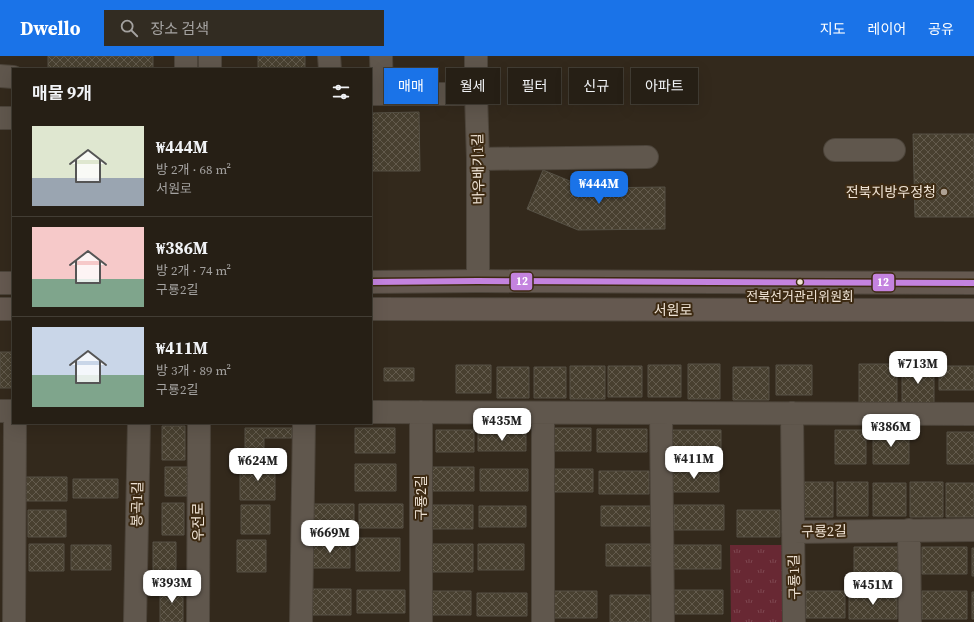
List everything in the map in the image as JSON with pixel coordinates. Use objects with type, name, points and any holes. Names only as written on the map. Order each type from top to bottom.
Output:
[{"type":"main road","name":"서원로","points":[[372,282],[974,283]]},
{"type":"main road","points":[[0,283],[12,283]]},
{"type":"main road","points":[[0,309],[12,309]]},
{"type":"main road","name":"서원로","points":[[372,310],[974,310]]},
{"type":"street","points":[[186,56],[186,68]]},
{"type":"street","points":[[210,56],[210,68]]},
{"type":"street","points":[[330,56],[330,68]]},
{"type":"street","points":[[381,56],[377,93],[446,94]]},
{"type":"street","name":"바우배기1길","points":[[476,56],[476,68]]},
{"type":"street","points":[[0,76],[12,76]]},
{"type":"street","name":"바우배기1길","points":[[476,104],[478,281]]},
{"type":"street","points":[[0,118],[12,118]]},
{"type":"street","points":[[835,150],[894,150]]},
{"type":"street","points":[[478,159],[647,157]]},
{"type":"street","points":[[0,411],[12,411]]},
{"type":"street","points":[[372,412],[974,414]]},
{"type":"street","name":"구룡2길","points":[[421,622],[422,412]]},
{"type":"street","points":[[543,413],[543,622]]},
{"type":"street","points":[[661,413],[663,622]]},
{"type":"street","name":"구룡2길","points":[[792,413],[793,532],[974,530]]},
{"type":"street","points":[[14,622],[15,424]]},
{"type":"street","name":"봉곡1길","points":[[135,622],[139,424]]},
{"type":"street","name":"우전로","points":[[198,622],[199,424]]},
{"type":"street","points":[[301,622],[304,424]]},
{"type":"street","points":[[909,530],[910,622]]},
{"type":"street","name":"구룡1길","points":[[793,532],[794,622]]},
{"type":"green space","points":[[730,545],[784,545],[785,622],[731,622]]},
{"type":"building","points":[[48,56],[153,56],[153,68],[48,68]]},
{"type":"building","points":[[258,56],[305,56],[305,68],[258,68]]},
{"type":"building","points":[[419,112],[420,171],[372,171],[372,113]]},
{"type":"building","name":"전북지방우정청","points":[[913,134],[974,134],[974,217],[915,217]]},
{"type":"building","points":[[543,170],[587,188],[665,187],[665,229],[578,230],[527,209]]},
{"type":"building","points":[[0,352],[12,352],[12,388],[0,388]]},
{"type":"building","points":[[688,364],[720,364],[720,399],[688,399]]},
{"type":"building","points":[[859,364],[897,364],[897,403],[859,403]]},
{"type":"building","points":[[456,365],[491,365],[491,393],[456,393]]},
{"type":"building","points":[[648,365],[681,365],[681,397],[648,397]]},
{"type":"building","points":[[776,365],[812,365],[812,395],[776,395]]},
{"type":"building","points":[[570,366],[605,366],[605,399],[570,399]]},
{"type":"building","points":[[608,366],[642,366],[642,397],[608,397]]},
{"type":"building","points":[[939,366],[974,366],[974,390],[939,390]]},
{"type":"building","points":[[497,367],[529,367],[529,398],[497,398]]},
{"type":"building","points":[[534,367],[566,367],[566,398],[534,398]]},
{"type":"building","points":[[733,367],[769,367],[769,400],[733,400]]},
{"type":"building","points":[[902,367],[934,367],[934,403],[902,403]]},
{"type":"building","points":[[384,368],[414,368],[414,381],[384,381]]},
{"type":"building","points":[[162,426],[185,426],[185,460],[162,460]]},
{"type":"building","points":[[245,428],[292,428],[292,438],[264,438],[264,462],[245,462]]},
{"type":"building","points":[[355,428],[395,428],[395,453],[355,453]]},
{"type":"building","points":[[550,428],[591,428],[591,451],[550,451]]},
{"type":"building","points":[[597,429],[647,429],[647,452],[597,452]]},
{"type":"building","points":[[436,430],[474,430],[474,452],[436,452]]},
{"type":"building","points":[[672,430],[721,430],[721,455],[672,455]]},
{"type":"building","points":[[835,430],[866,430],[866,464],[835,464]]},
{"type":"building","points":[[873,431],[909,431],[909,464],[873,464]]},
{"type":"building","points":[[478,432],[526,432],[526,451],[478,451]]},
{"type":"building","points":[[947,432],[974,432],[974,464],[947,464]]},
{"type":"building","points":[[355,464],[396,464],[396,491],[355,491]]},
{"type":"building","points":[[240,465],[275,465],[275,500],[240,500]]},
{"type":"building","points":[[165,467],[188,467],[188,496],[165,496]]},
{"type":"building","points":[[428,467],[474,467],[474,491],[428,491]]},
{"type":"building","points":[[669,468],[719,468],[719,492],[669,492]]},
{"type":"building","points":[[480,469],[528,469],[528,491],[480,491]]},
{"type":"building","points":[[552,469],[593,469],[593,492],[552,492]]},
{"type":"building","points":[[599,471],[649,471],[649,494],[599,494]]},
{"type":"building","points":[[22,477],[67,477],[67,501],[22,501]]},
{"type":"building","points":[[73,479],[118,479],[118,498],[73,498]]},
{"type":"building","points":[[801,482],[833,482],[833,517],[801,517]]},
{"type":"building","points":[[837,482],[868,482],[868,516],[837,516]]},
{"type":"building","points":[[910,482],[943,482],[943,517],[910,517]]},
{"type":"building","points":[[873,483],[906,483],[906,516],[873,516]]},
{"type":"building","points":[[946,483],[974,483],[974,517],[946,517]]},
{"type":"building","points":[[162,503],[184,503],[184,535],[162,535]]},
{"type":"building","points":[[312,504],[354,504],[354,526],[312,526]]},
{"type":"building","points":[[359,504],[403,504],[403,528],[359,528]]},
{"type":"building","points":[[241,505],[270,505],[270,534],[241,534]]},
{"type":"building","points":[[428,505],[473,505],[473,529],[428,529]]},
{"type":"building","points":[[674,505],[724,505],[724,530],[674,530]]},
{"type":"building","points":[[479,506],[526,506],[526,527],[479,527]]},
{"type":"building","points":[[601,506],[653,506],[653,526],[601,526]]},
{"type":"building","points":[[28,510],[66,510],[66,537],[28,537]]},
{"type":"building","points":[[737,510],[780,510],[780,537],[737,537]]},
{"type":"building","points":[[356,538],[400,538],[400,571],[356,571]]},
{"type":"building","points":[[237,540],[266,540],[266,572],[237,572]]},
{"type":"building","points":[[311,541],[350,541],[350,568],[311,568]]},
{"type":"building","points":[[153,542],[176,542],[176,575],[153,575]]},
{"type":"building","points":[[29,544],[64,544],[64,571],[29,571]]},
{"type":"building","points":[[428,544],[473,544],[473,572],[428,572]]},
{"type":"building","points":[[478,544],[524,544],[524,570],[478,570]]},
{"type":"building","points":[[606,544],[653,544],[653,566],[606,566]]},
{"type":"building","points":[[71,545],[111,545],[111,570],[71,570]]},
{"type":"building","points":[[672,545],[721,545],[721,569],[672,569]]},
{"type":"building","points":[[854,547],[900,547],[900,578],[854,578]]},
{"type":"building","points":[[922,547],[967,547],[967,574],[922,574]]},
{"type":"building","points":[[972,548],[974,548],[974,576],[972,576]]},
{"type":"building","points":[[160,585],[183,585],[183,622],[160,622]]},
{"type":"building","points":[[310,589],[351,589],[351,615],[310,615]]},
{"type":"building","points":[[357,590],[405,590],[405,613],[357,613]]},
{"type":"building","points":[[674,590],[723,590],[723,614],[674,614]]},
{"type":"building","points":[[430,591],[471,591],[471,615],[430,615]]},
{"type":"building","points":[[552,591],[597,591],[597,618],[552,618]]},
{"type":"building","points":[[806,591],[845,591],[845,618],[806,618]]},
{"type":"building","points":[[922,591],[967,591],[967,619],[922,619]]},
{"type":"building","points":[[972,592],[974,592],[974,619],[972,619]]},
{"type":"building","points":[[477,593],[527,593],[527,616],[477,616]]},
{"type":"building","points":[[849,593],[897,593],[897,619],[849,619]]},
{"type":"building","points":[[610,595],[650,595],[650,622],[610,622]]},
{"type":"transit line","name":"12","points":[[372,282],[974,283]]},
{"type":"place","name":"전북지방우정청","points":[[944,192]]},
{"type":"place","name":"전북선거관리위원회","points":[[800,282]]}]
